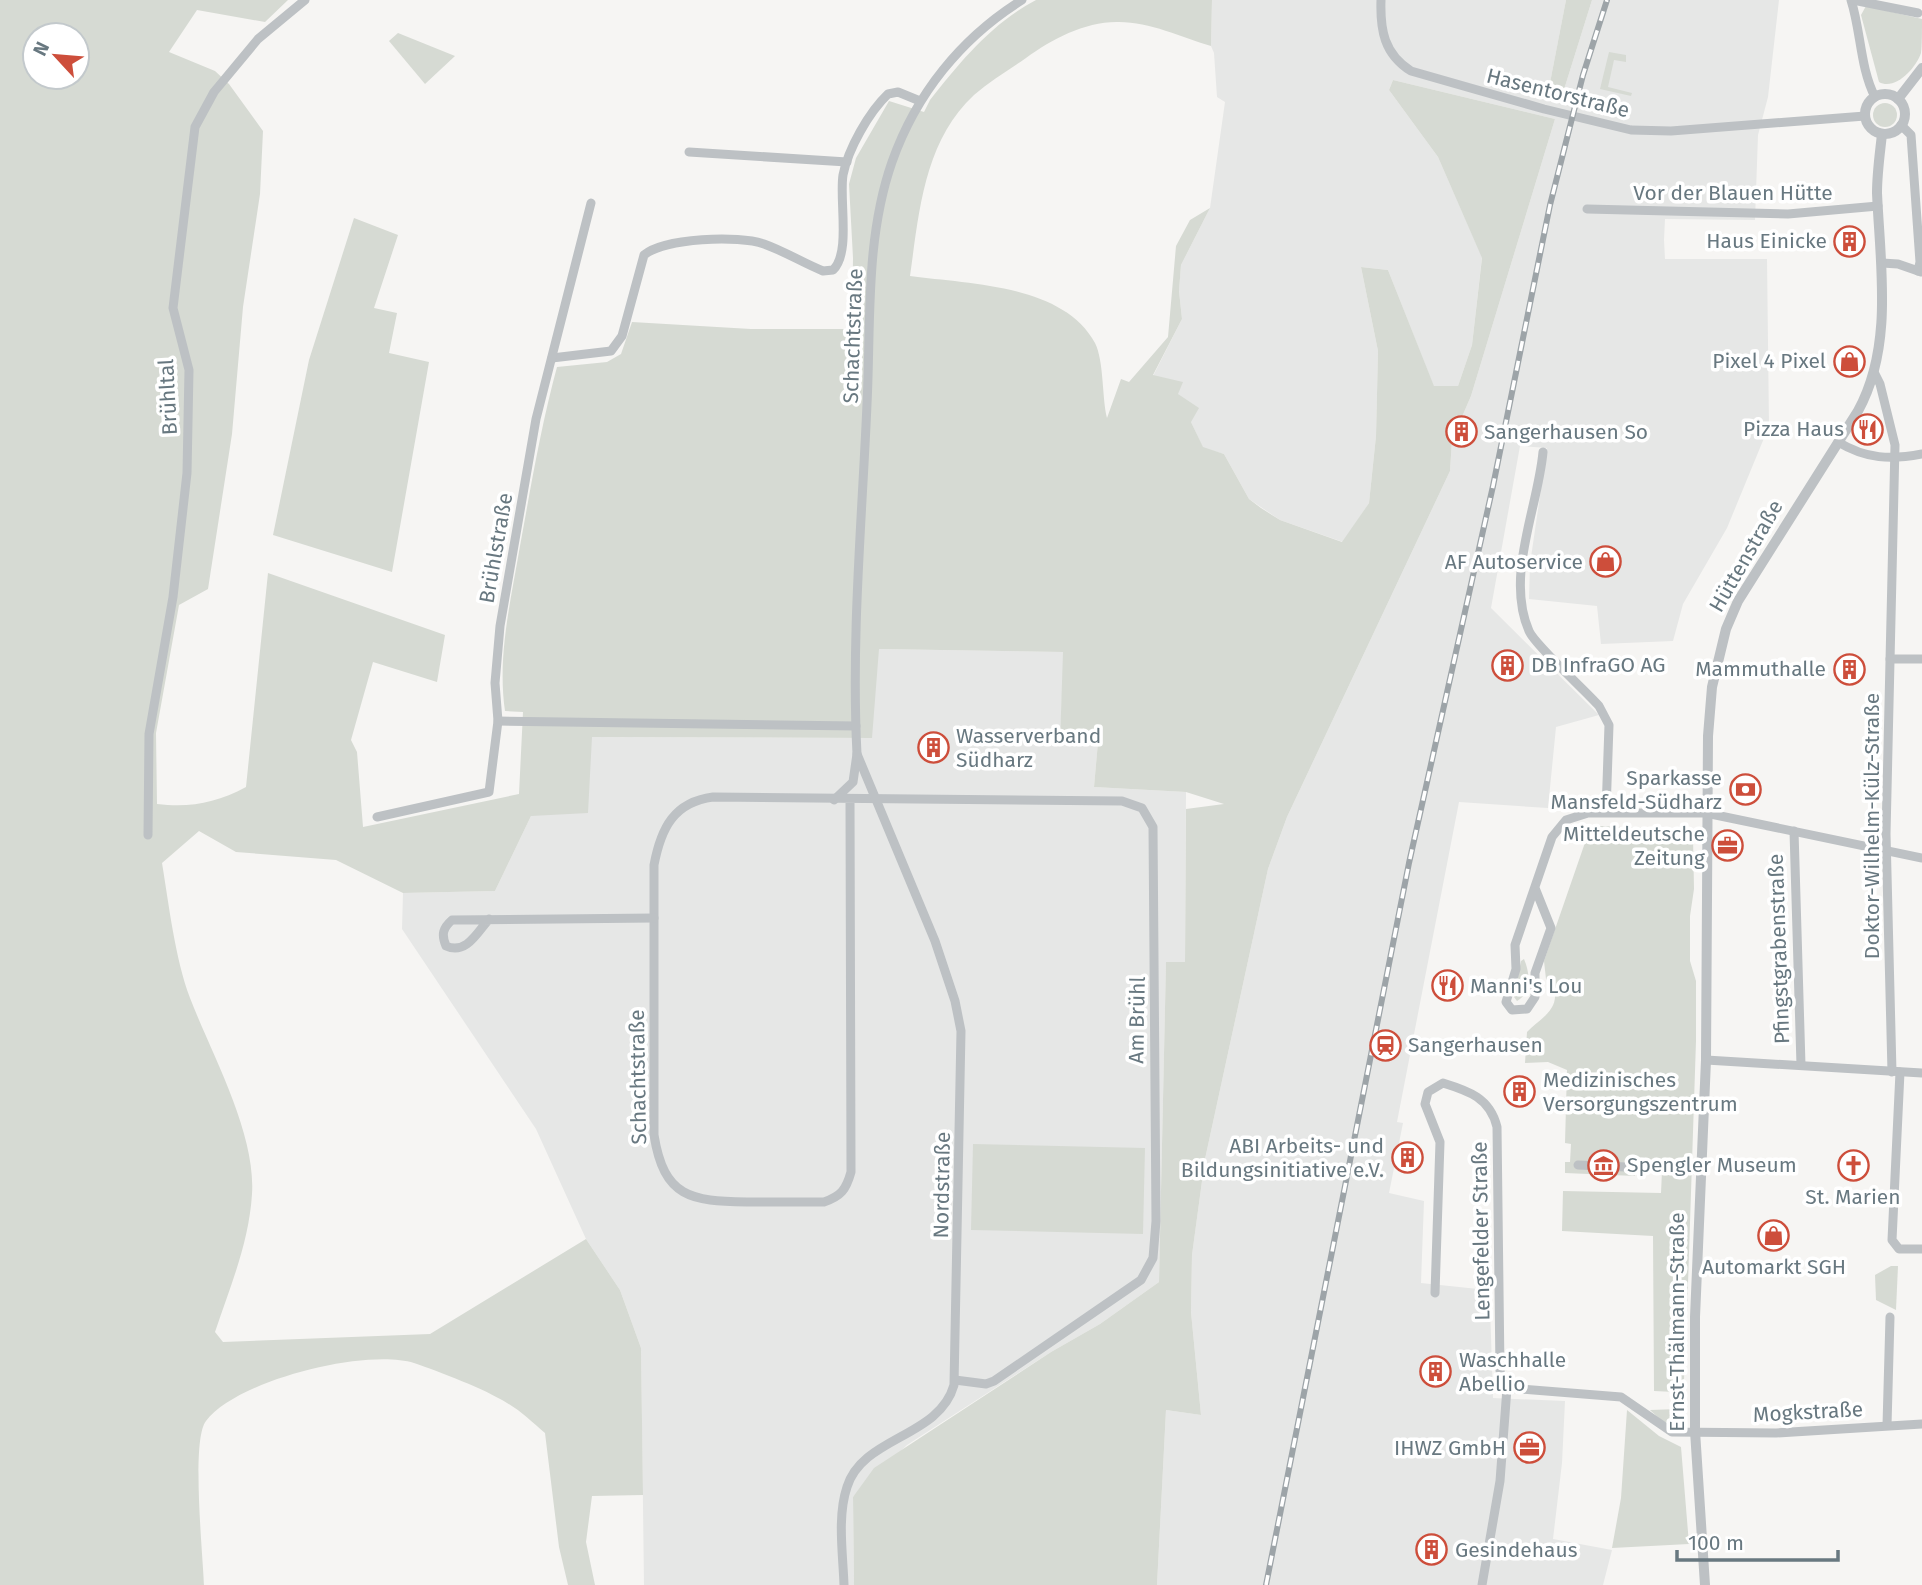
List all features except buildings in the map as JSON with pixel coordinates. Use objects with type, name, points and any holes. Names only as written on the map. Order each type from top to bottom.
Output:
[{"type":"street","name":"Brühltal","points":[[148,835],[149,734],[173,597],[187,473],[188,370],[173,308],[195,127],[214,92],[258,39],[305,0]]},
{"type":"street","name":"Schachtstraße","points":[[834,800],[853,782],[857,754],[859,569],[876,230],[893,160],[920,101],[944,68],[969,41],[1023,0]]},
{"type":"street","name":"Hasentorstraße","points":[[1381,0],[1383,37],[1394,57],[1407,68],[1427,78],[1594,122],[1631,130],[1671,131],[1865,116]]},
{"type":"street","points":[[1875,97],[1866,72],[1861,35],[1852,0],[1918,13]]},
{"type":"street","points":[[1898,99],[1922,68]]},
{"type":"street","points":[[552,358],[611,351],[622,336],[644,255],[653,247],[713,239],[762,243],[823,271],[833,270],[842,255],[842,189],[847,162],[888,94],[898,92],[920,101]]},
{"type":"street","points":[[1889,95],[1898,99],[1904,111],[1901,125],[1893,132],[1882,134],[1871,128],[1865,116],[1867,105],[1875,97],[1889,95]]},
{"type":"street","points":[[1882,263],[1898,264],[1920,272],[1911,135],[1901,125]]},
{"type":"street","name":"Hüttenstraße","points":[[1706,1060],[1706,813],[1712,687],[1729,619],[1761,561],[1863,403],[1875,374],[1882,263],[1878,206],[1882,134]]},
{"type":"street","points":[[689,152],[847,162]]},
{"type":"street","name":"Brühlstraße","points":[[377,817],[489,792],[498,720],[495,682],[500,626],[536,419],[591,203]]},
{"type":"street","name":"Vor der Blauen Hütte","points":[[1587,209],[1788,214],[1878,206]]},
{"type":"street","name":"Doktor-Wilhelm-Külz-Straße","points":[[1875,374],[1880,383],[1894,437],[1887,850],[1896,1072],[1892,1240],[1895,1247],[1922,1250]]},
{"type":"street","points":[[1838,442],[1855,451],[1894,459],[1922,454]]},
{"type":"street","points":[[1543,452],[1522,567],[1523,602],[1530,633],[1608,719],[1606,812]]},
{"type":"street","points":[[1889,659],[1922,659]]},
{"type":"street","points":[[498,720],[856,726]]},
{"type":"street","name":"Nordstraße","points":[[844,1585],[843,1511],[846,1487],[855,1469],[868,1457],[936,1415],[951,1395],[955,1380],[961,1031],[955,1001],[935,941],[857,754]]},
{"type":"street","name":"Schachtstraße","points":[[849,800],[851,1172],[847,1188],[839,1197],[824,1202],[703,1201],[671,1183],[657,1154],[654,1135],[654,864],[658,842],[666,824],[679,808],[697,799],[877,800]]},
{"type":"street","name":"Am Brühl","points":[[877,800],[1122,801],[1142,808],[1153,827],[1156,1221],[1152,1263],[1135,1286],[994,1381],[986,1384],[955,1380]]},
{"type":"street","points":[[1535,888],[1550,928],[1535,973],[1535,999],[1527,1009],[1515,1011],[1508,1008],[1506,1002],[1516,969],[1514,948],[1535,888],[1559,826],[1573,817],[1606,812],[1706,813],[1922,858]]},
{"type":"street","name":"Pfingstgrabenstraße","points":[[1794,831],[1801,1065]]},
{"type":"street","points":[[489,919],[465,947],[455,950],[446,946],[442,936],[444,927],[452,920],[489,919],[654,918]]},
{"type":"street","points":[[1706,1060],[1922,1073]]},
{"type":"street","name":"Ernst-Thälmann-Straße","points":[[1705,1585],[1695,1432],[1699,1170],[1706,1060]]},
{"type":"street","name":"Lengefelder Straße","points":[[1435,1293],[1440,1142],[1424,1104],[1428,1093],[1443,1083],[1483,1100],[1492,1111],[1497,1127],[1500,1370],[1507,1388],[1499,1490],[1482,1585]]},
{"type":"street","points":[[1578,1165],[1699,1170]]},
{"type":"street","points":[[1887,1425],[1890,1317]]},
{"type":"street","name":"Mogkstraße","points":[[1507,1388],[1621,1397],[1667,1431],[1835,1431],[1922,1424]]},
{"type":"shaded area","points":[[0,0],[288,0],[265,22],[197,10],[169,52],[215,71],[229,84],[263,131],[260,194],[243,307],[232,434],[208,589],[179,605],[156,733],[157,804],[203,803],[246,787],[268,573],[445,635],[437,682],[373,662],[351,740],[357,752],[363,827],[519,794],[523,712],[505,711],[504,649],[532,479],[557,367],[607,362],[621,354],[632,322],[751,329],[852,329],[853,258],[849,184],[856,158],[889,101],[924,112],[930,100],[965,58],[991,32],[1036,0],[1212,0],[1211,46],[1142,24],[1107,22],[1070,32],[1047,44],[986,85],[957,113],[934,156],[921,203],[910,276],[1012,290],[1061,309],[1080,324],[1095,343],[1100,360],[1107,418],[1121,379],[1129,382],[1168,337],[1176,246],[1190,220],[1210,208],[1181,265],[1179,291],[1182,319],[1153,375],[1183,382],[1178,394],[1199,408],[1191,422],[1203,447],[1224,454],[1249,499],[1280,520],[1342,542],[1369,503],[1376,436],[1378,351],[1361,267],[1388,270],[1434,386],[1458,386],[1472,345],[1482,258],[1438,157],[1389,90],[1393,80],[1555,119],[1471,396],[1452,440],[1450,471],[1287,817],[1268,869],[1205,1159],[1192,1255],[1191,1312],[1201,1415],[1166,1410],[1157,1585],[854,1585],[853,1497],[874,1468],[1051,1352],[1100,1324],[1159,1282],[1166,962],[1185,962],[1186,809],[1224,804],[1186,792],[1094,787],[1098,742],[1060,742],[1063,652],[879,649],[872,738],[592,737],[588,813],[531,816],[495,891],[403,893],[336,860],[236,852],[199,831],[162,863],[180,966],[190,998],[231,1094],[247,1146],[251,1170],[252,1194],[247,1230],[215,1332],[223,1342],[430,1334],[586,1239],[620,1290],[641,1348],[643,1495],[592,1496],[586,1542],[595,1585],[568,1585],[559,1547],[545,1433],[498,1398],[449,1376],[414,1363],[366,1360],[304,1371],[273,1381],[222,1406],[206,1421],[199,1451],[204,1585],[0,1585]]},
{"type":"shaded area","points":[[1212,0],[1566,0],[1548,93],[1562,96],[1592,0],[1779,0],[1768,97],[1758,135],[1755,220],[1665,219],[1664,240],[1665,259],[1767,259],[1769,426],[1727,528],[1683,604],[1673,641],[1601,644],[1597,606],[1529,599],[1530,564],[1547,448],[1520,446],[1491,608],[1599,715],[1556,727],[1548,808],[1459,802],[1397,1122],[1403,1123],[1389,1193],[1424,1201],[1421,1283],[1478,1289],[1490,1306],[1493,1398],[1565,1401],[1562,1463],[1553,1539],[1612,1550],[1603,1585],[1157,1585],[1166,1410],[1201,1415],[1191,1312],[1192,1255],[1205,1159],[1268,869],[1287,817],[1450,471],[1452,440],[1471,396],[1555,119],[1393,80],[1389,90],[1438,157],[1482,257],[1472,345],[1458,386],[1434,387],[1388,270],[1361,267],[1378,351],[1376,436],[1369,503],[1343,542],[1280,520],[1249,499],[1224,454],[1203,448],[1178,394],[1153,376],[1182,319],[1179,291],[1181,265],[1210,208],[1225,102],[1217,97],[1214,53],[1211,46]]},
{"type":"shaded area","points":[[1566,0],[1592,0],[1562,96],[1548,93]]},
{"type":"shaded area","points":[[1866,6],[1922,19],[1921,53],[1910,71],[1898,81],[1885,84],[1879,82],[1861,15]]},
{"type":"shaded area","points":[[398,33],[455,56],[425,84],[389,41]]},
{"type":"shaded area","points":[[1609,52],[1626,55],[1626,62],[1614,60],[1608,87],[1632,93],[1631,96],[1600,89]]},
{"type":"shaded area","points":[[1885,103],[1894,106],[1897,115],[1894,124],[1885,127],[1876,124],[1873,115],[1876,106]]},
{"type":"shaded area","points":[[354,218],[398,235],[374,308],[397,313],[389,353],[429,362],[392,572],[273,535],[309,360]]},
{"type":"shaded area","points":[[878,649],[1064,652],[1060,741],[1098,742],[1094,787],[1186,792],[1185,963],[1166,963],[1159,1282],[1100,1324],[1051,1352],[907,1445],[853,1497],[854,1585],[644,1585],[641,1348],[620,1290],[586,1239],[536,1129],[402,929],[403,893],[495,891],[531,816],[592,737],[871,738]]},
{"type":"shaded area","points":[[1600,826],[1692,830],[1693,837],[1694,889],[1690,916],[1690,961],[1696,981],[1696,1041],[1687,1314],[1681,1315],[1680,1333],[1686,1334],[1684,1379],[1675,1392],[1654,1391],[1653,1236],[1562,1231],[1563,1191],[1661,1193],[1662,1171],[1635,1172],[1635,1176],[1565,1173],[1565,1162],[1570,1162],[1571,1144],[1565,1143],[1567,1070],[1548,1062],[1525,1063],[1527,1032],[1548,1013],[1554,1002],[1554,987],[1546,979],[1544,961],[1588,834]]},
{"type":"shaded area","points":[[1524,959],[1528,970],[1527,988],[1517,1001],[1514,997],[1521,961]]},
{"type":"shaded area","points":[[973,1144],[1145,1148],[1143,1234],[971,1230]]},
{"type":"shaded area","points":[[1891,1266],[1898,1266],[1896,1310],[1876,1300],[1875,1275]]},
{"type":"shaded area","points":[[1679,1409],[1680,1422],[1676,1426],[1662,1421],[1650,1410]]},
{"type":"shaded area","points":[[1627,1410],[1659,1436],[1681,1447],[1689,1544],[1612,1548],[1621,1498]]},
{"type":"railway","points":[[1266,1585],[1409,863],[1493,486],[1550,205],[1583,75],[1607,0]]},
{"type":"place","name":"Haus Einicke","points":[[1850,241]]},
{"type":"place","name":"Pixel 4 Pixel","points":[[1849,361]]},
{"type":"place","name":"Pizza Haus","points":[[1867,429]]},
{"type":"place","name":"Sangerhausen So","points":[[1461,432]]},
{"type":"place","name":"AF Autoservice","points":[[1606,562]]},
{"type":"place","name":"DB InfraGO AG","points":[[1508,665]]},
{"type":"place","name":"Mammuthalle","points":[[1849,669]]},
{"type":"place","name":"Wasserverband Südharz","points":[[933,748]]},
{"type":"place","name":"Sparkasse Mansfeld-Südharz","points":[[1745,790]]},
{"type":"place","name":"Mitteldeutsche Zeitung","points":[[1728,846]]},
{"type":"place","name":"Manni's Lou","points":[[1447,986]]},
{"type":"place","name":"Sangerhausen","points":[[1385,1045]]},
{"type":"place","name":"Medizinisches Versorgungszentrum","points":[[1520,1092]]},
{"type":"place","name":"ABI Arbeits- und Bildungsinitiative e.V.","points":[[1407,1158]]},
{"type":"place","name":"Spengler Museum","points":[[1604,1165]]},
{"type":"place","name":"St. Marien","points":[[1853,1165]]},
{"type":"place","name":"Automarkt SGH","points":[[1774,1235]]},
{"type":"place","name":"Waschhalle Abellio","points":[[1436,1372]]},
{"type":"place","name":"IHWZ GmbH","points":[[1529,1448]]},
{"type":"place","name":"Gesindehaus","points":[[1432,1550]]}]
